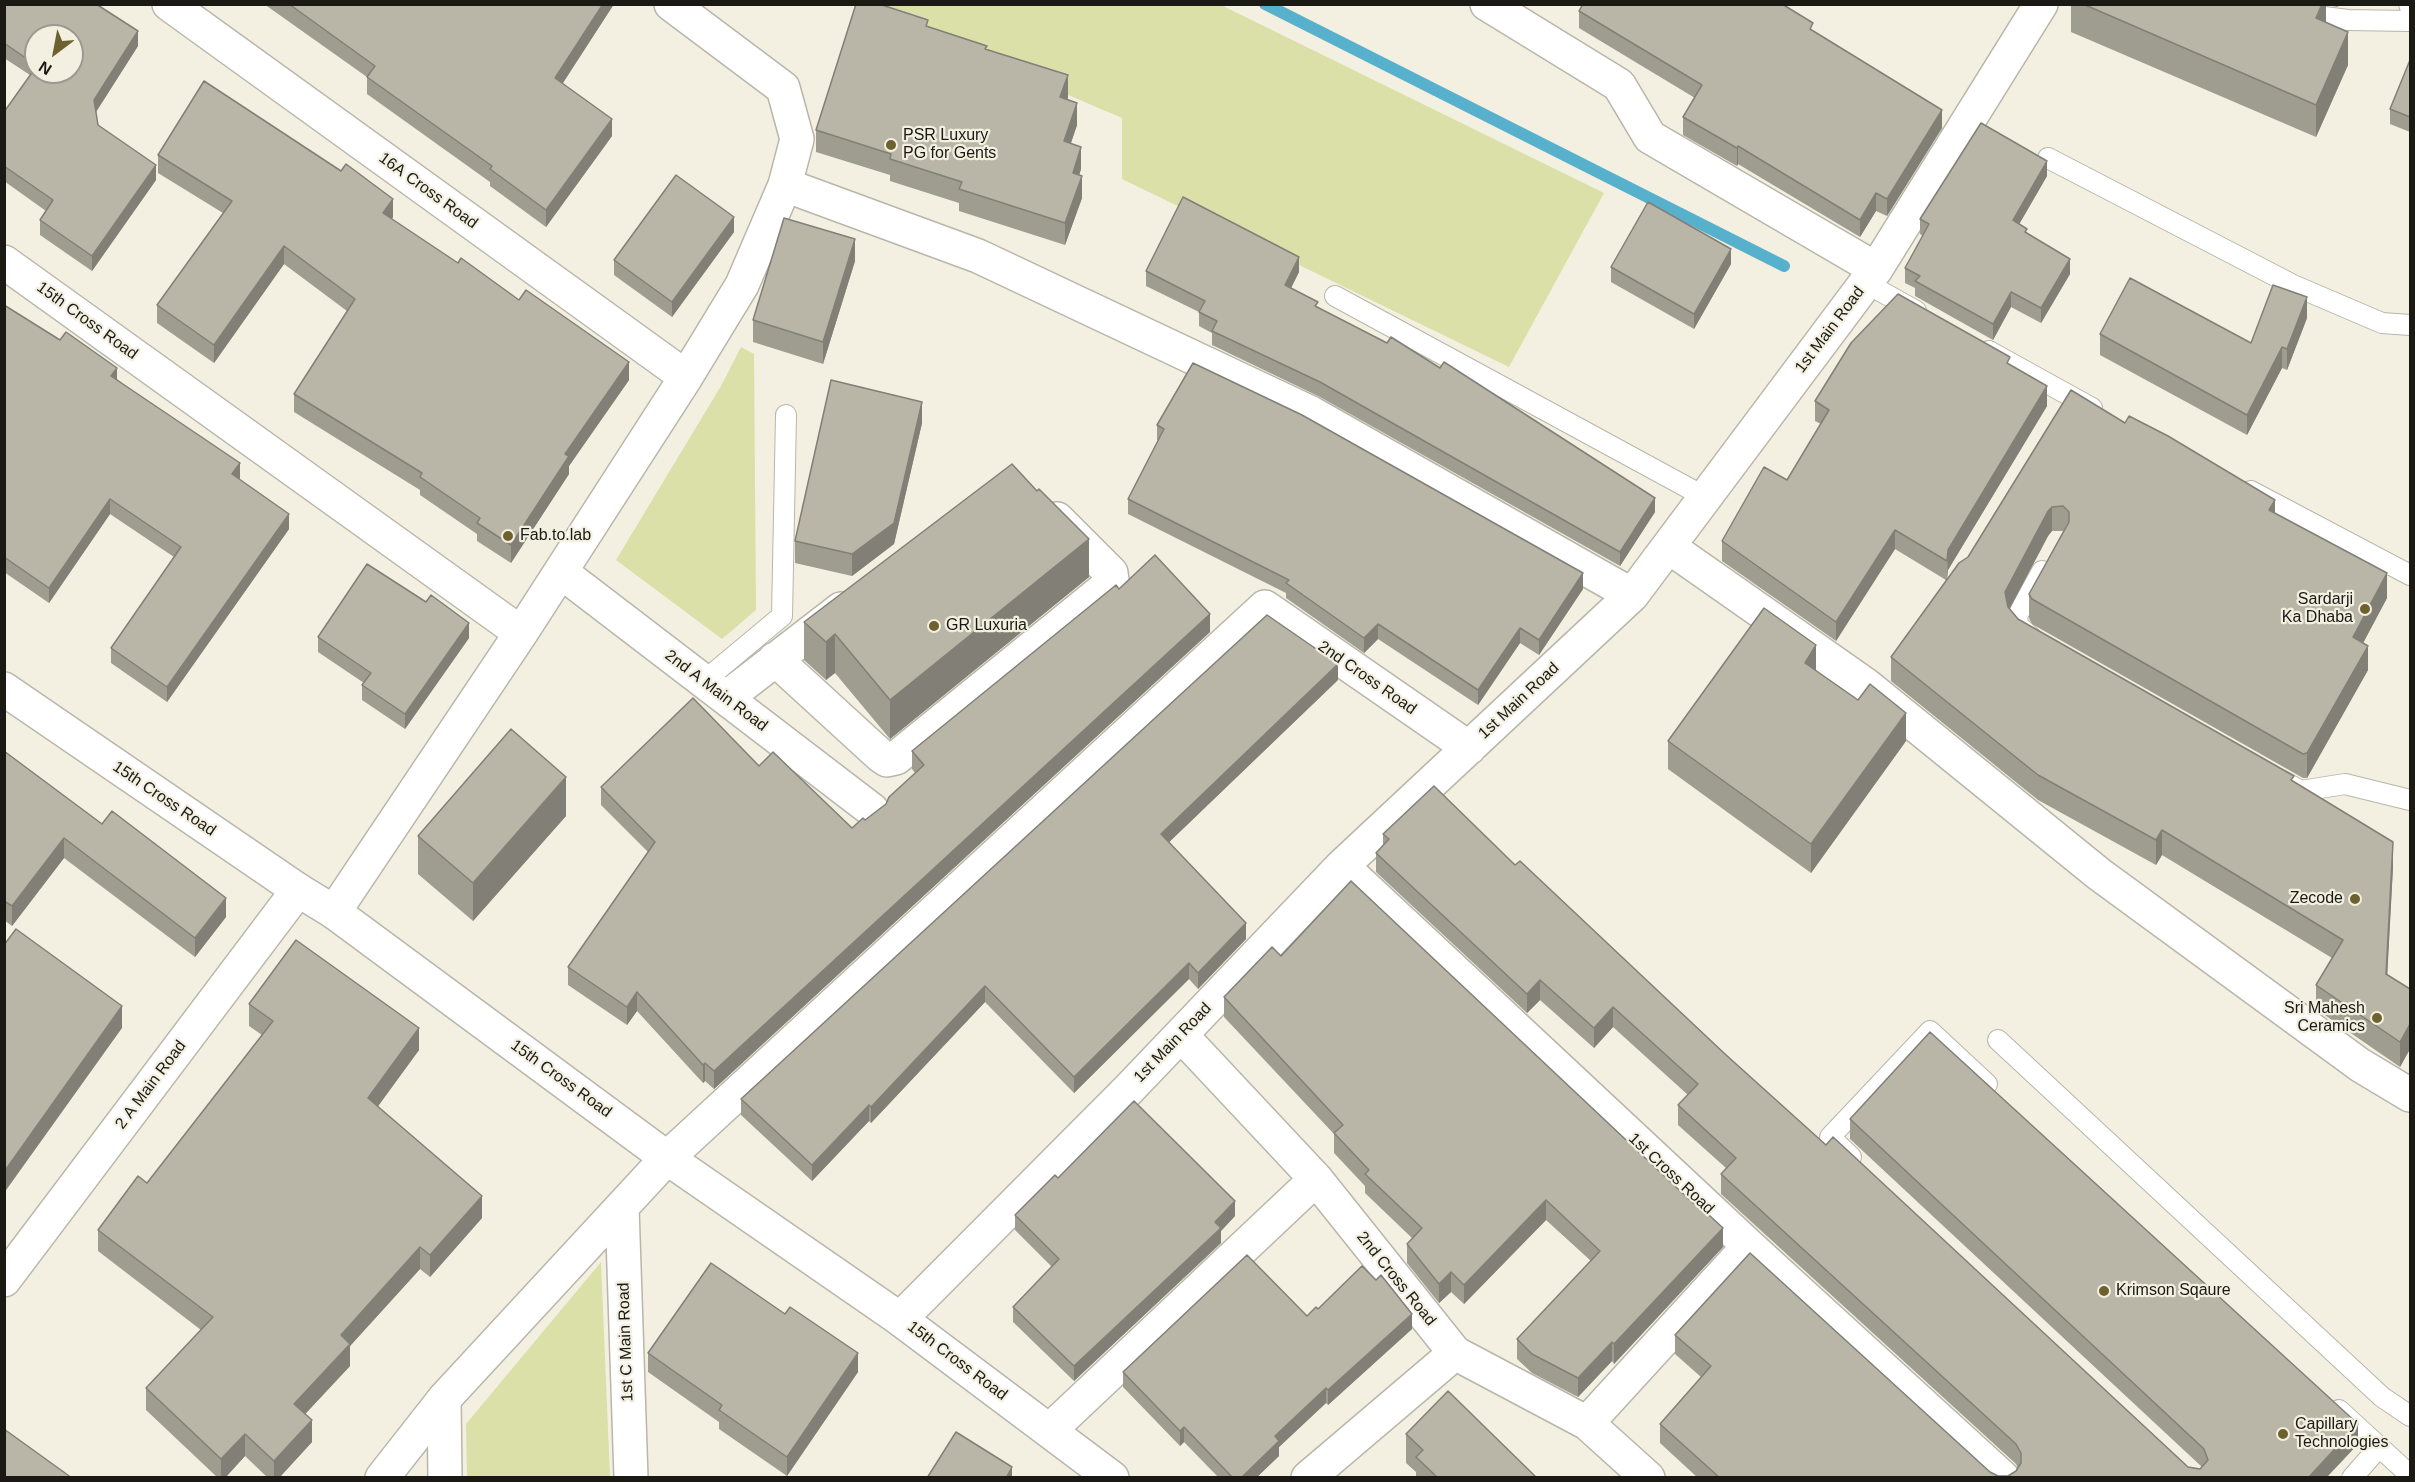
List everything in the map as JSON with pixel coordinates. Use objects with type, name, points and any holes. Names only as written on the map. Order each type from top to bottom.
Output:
[{"type":"street","name":"16A Cross Road","points":[[170,4],[686,377]]},
{"type":"street","points":[[334,912],[521,633],[686,377],[742,285],[784,185],[797,139],[783,88],[671,4]]},
{"type":"street","points":[[1487,4],[1619,85],[1650,137],[1871,276]]},
{"type":"street","name":"1st Main Road","points":[[900,1319],[1181,1035],[1342,866],[1632,595],[1871,276],[2041,4]]},
{"type":"street","points":[[784,185],[978,256],[1311,413],[1632,595]]},
{"type":"street","name":"15th Cross Road","points":[[4,262],[521,633]]},
{"type":"street","points":[[775,659],[881,756],[887,760],[896,758],[1108,586],[1112,580],[1111,573],[1035,497]]},
{"type":"street","points":[[1669,547],[1866,685],[2109,881],[2360,1065],[2410,1095]]},
{"type":"street","name":"2nd A Main Road","points":[[561,572],[872,810]]},
{"type":"street","points":[[715,689],[775,659],[860,594]]},
{"type":"street","name":"2nd Cross Road","points":[[668,1158],[1265,607],[1469,748]]},
{"type":"street","name":"15th Cross Road","points":[[4,689],[298,890],[334,912],[668,1158],[900,1319],[1112,1478]]},
{"type":"street","name":"1st Cross Road","points":[[1342,866],[1749,1246],[2003,1478]]},
{"type":"street","name":"2 A Main Road","points":[[4,1280],[298,890]]},
{"type":"street","name":"2nd Cross Road","points":[[1181,1035],[1316,1179],[1455,1353],[1587,1424],[1648,1478]]},
{"type":"street","points":[[382,1478],[444,1399],[668,1158]]},
{"type":"street","points":[[1050,1430],[1316,1179]]},
{"type":"street","name":"1st C Main Road","points":[[622,1207],[630,1478]]},
{"type":"street","points":[[1587,1424],[1749,1246]]},
{"type":"street","points":[[1308,1478],[1455,1353]]},
{"type":"street","points":[[444,1399],[445,1478]]},
{"type":"lane","points":[[2261,4],[2300,14],[2329,18],[2410,21]]},
{"type":"lane","points":[[2048,158],[2293,285],[2382,323],[2410,325]]},
{"type":"lane","points":[[1871,276],[1937,323]]},
{"type":"lane","points":[[1335,296],[1705,497]]},
{"type":"lane","points":[[1968,339],[2110,417]]},
{"type":"lane","points":[[2056,416],[2068,395]]},
{"type":"lane","points":[[715,689],[782,616],[786,415]]},
{"type":"lane","points":[[2234,482],[2410,575]]},
{"type":"lane","points":[[2045,645],[2024,633],[2018,625],[2017,616],[2053,551]]},
{"type":"lane","points":[[2270,773],[2301,790],[2345,784],[2410,800]]},
{"type":"lane","points":[[1865,1170],[1830,1137],[1930,1031],[2000,1096]]},
{"type":"lane","points":[[1998,1040],[2382,1396],[2410,1416]]},
{"type":"lane","points":[[2326,1398],[2410,1474]]},
{"type":"lane","points":[[2352,1478],[2379,1447]]},
{"type":"green space","points":[[858,5],[1221,5],[1604,193],[1509,367],[1122,179],[1122,118]]},
{"type":"green space","points":[[741,347],[754,354],[756,610],[722,639],[616,560],[721,386]]},
{"type":"green space","points":[[601,1262],[610,1477],[467,1477],[466,1424]]},
{"type":"building","points":[[4,4],[96,4],[138,31],[94,100],[98,125],[156,165],[92,256],[40,220],[53,200],[4,166],[4,112],[24,84],[84,84],[84,24],[24,24],[24,57],[4,43]]},
{"type":"building","points":[[289,4],[603,4],[555,78],[612,119],[546,210],[490,169],[492,166],[367,77],[375,66]]},
{"type":"building","points":[[856,4],[879,4],[928,20],[926,26],[987,46],[985,49],[1068,75],[1060,97],[1077,103],[1064,141],[1081,147],[1073,173],[1082,176],[1065,223],[959,189],[962,182],[890,159],[891,154],[816,130]]},
{"type":"building","points":[[1583,4],[1782,4],[1813,23],[1810,29],[1942,110],[1887,199],[1876,193],[1860,220],[1738,146],[1737,148],[1683,117],[1702,85],[1579,11]]},
{"type":"building","points":[[2083,4],[2322,4],[2316,18],[2348,32],[2316,105]]},
{"type":"building","points":[[2410,60],[2410,117],[2390,109]]},
{"type":"building","points":[[204,81],[341,171],[346,164],[393,199],[383,213],[458,263],[461,258],[519,300],[526,290],[629,362],[565,454],[569,456],[511,545],[477,523],[480,518],[420,477],[422,473],[294,394],[355,299],[284,246],[214,345],[157,305],[232,201],[158,155]]},
{"type":"building","points":[[1981,123],[2047,161],[2013,220],[2027,229],[2025,232],[2070,259],[2041,308],[2011,292],[1993,324],[1915,281],[1920,276],[1905,268],[1929,224],[1920,219]]},
{"type":"building","points":[[676,175],[734,217],[672,302],[614,260]]},
{"type":"building","points":[[1183,197],[1299,257],[1285,285],[1318,302],[1315,306],[1387,343],[1391,337],[1440,368],[1444,362],[1655,498],[1620,552],[1320,382],[1212,331],[1217,321],[1199,312],[1205,301],[1146,271]]},
{"type":"building","points":[[1648,202],[1731,249],[1694,314],[1611,267]]},
{"type":"building","points":[[784,218],[855,239],[823,342],[753,320]]},
{"type":"building","points":[[2130,278],[2251,343],[2273,285],[2307,297],[2287,349],[2282,347],[2247,415],[2100,334]]},
{"type":"building","points":[[1898,294],[2010,357],[2007,363],[2047,386],[1948,550],[1947,561],[1895,530],[1836,622],[1722,541],[1764,467],[1787,480],[1829,410],[1815,401],[1851,343]]},
{"type":"building","points":[[4,305],[60,340],[66,332],[117,368],[111,376],[240,463],[232,474],[289,514],[167,687],[111,648],[181,547],[110,499],[49,588],[4,557]]},
{"type":"building","points":[[1193,363],[1302,415],[1583,573],[1539,640],[1520,628],[1478,690],[1378,624],[1364,638],[1286,583],[1289,580],[1128,499],[1164,429],[1157,425]]},
{"type":"building","points":[[831,380],[922,402],[894,523],[852,554],[795,541]]},
{"type":"building","points":[[2071,390],[2125,423],[2129,416],[2168,436],[2275,500],[2269,510],[2387,573],[2353,637],[2368,646],[2307,753],[2303,754],[2032,599],[2029,594],[2069,522],[2069,512],[2063,506],[2052,507],[2048,511],[2005,592],[2008,607],[2018,619],[2294,776],[2291,780],[2393,842],[2386,974],[2410,989],[2410,1024],[2400,1042],[2316,985],[2343,940],[2162,830],[2156,840],[2038,775],[1891,657],[1959,563],[1968,557]]},
{"type":"building","name":"GR Luxuria","points":[[1012,464],[1037,491],[1039,489],[1089,539],[890,700],[835,634],[826,642],[804,622]]},
{"type":"building","points":[[1155,555],[1210,614],[714,1071],[705,1063],[703,1065],[637,992],[627,1007],[568,967],[655,842],[601,787],[693,698],[759,766],[773,752],[852,828],[863,818],[865,820],[886,804],[889,797],[924,765],[912,751],[1116,585],[1119,589]]},
{"type":"building","points":[[367,564],[426,602],[431,595],[469,623],[405,714],[362,685],[371,673],[318,637]]},
{"type":"building","points":[[1764,608],[1816,645],[1805,663],[1858,700],[1870,684],[1906,713],[1811,844],[1668,741]]},
{"type":"building","points":[[1267,615],[1338,664],[1161,834],[1246,923],[1198,973],[1189,963],[1074,1077],[985,986],[871,1107],[869,1105],[812,1165],[741,1099]]},
{"type":"building","points":[[511,729],[566,777],[473,883],[418,836]]},
{"type":"building","points":[[4,751],[102,824],[112,811],[226,898],[195,938],[64,838],[12,906],[4,901]]},
{"type":"building","points":[[1434,786],[1515,865],[1520,861],[1725,1054],[1826,1145],[1833,1137],[2188,1467],[2200,1469],[2208,1460],[2204,1449],[1850,1119],[1930,1032],[2358,1424],[2308,1478],[1720,1478],[1660,1424],[1711,1366],[1675,1335],[1750,1253],[1990,1472],[1998,1476],[2008,1476],[2016,1471],[2021,1463],[2021,1453],[2016,1444],[1721,1174],[1736,1158],[1678,1105],[1698,1084],[1613,1007],[1594,1028],[1540,980],[1527,994],[1376,853],[1389,839],[1383,834]]},
{"type":"building","points":[[1351,881],[1693,1203],[1695,1202],[1723,1228],[1614,1344],[1612,1342],[1578,1378],[1532,1354],[1517,1339],[1600,1251],[1546,1200],[1464,1285],[1451,1272],[1439,1284],[1407,1244],[1422,1228],[1365,1174],[1369,1170],[1334,1133],[1343,1125],[1224,997],[1272,947],[1281,956]]},
{"type":"building","points":[[16,929],[122,1006],[4,1172],[4,945]]},
{"type":"building","points":[[296,940],[419,1028],[368,1098],[482,1196],[430,1255],[420,1247],[341,1335],[350,1344],[294,1404],[312,1420],[274,1461],[245,1434],[221,1459],[146,1388],[213,1317],[98,1230],[138,1176],[147,1183],[273,1021],[249,1004]]},
{"type":"building","points":[[1134,1101],[1235,1201],[1215,1222],[1221,1228],[1074,1366],[1013,1307],[1059,1259],[1015,1215],[1055,1175],[1058,1178]]},
{"type":"building","points":[[1247,1255],[1307,1316],[1316,1307],[1318,1309],[1362,1266],[1376,1280],[1381,1275],[1412,1314],[1328,1390],[1326,1388],[1275,1436],[1279,1441],[1241,1478],[1233,1478],[1184,1427],[1180,1431],[1123,1372]]},
{"type":"building","points":[[711,1263],[785,1314],[790,1307],[858,1353],[787,1457],[719,1410],[722,1405],[648,1353]]},
{"type":"building","points":[[1448,1391],[1537,1478],[1438,1478],[1416,1457],[1423,1450],[1406,1434]]},
{"type":"building","points":[[4,1429],[72,1478],[4,1478]]},
{"type":"building","points":[[956,1432],[1012,1467],[1006,1478],[927,1478]]},
{"type":"waterway","points":[[1265,4],[1784,266]]},
{"type":"place","name":"PSR Luxury PG for Gents","points":[[891,145]]},
{"type":"place","name":"Fab.to.lab","points":[[508,536]]},
{"type":"place","name":"Sardarji Ka Dhaba","points":[[2365,609]]},
{"type":"place","name":"GR Luxuria","points":[[934,626]]},
{"type":"place","name":"Zecode","points":[[2355,899]]},
{"type":"place","name":"Sri Mahesh Ceramics","points":[[2377,1018]]},
{"type":"place","name":"Krimson Sqaure","points":[[2104,1291]]},
{"type":"place","name":"Capillary Technologies","points":[[2283,1434]]}]
